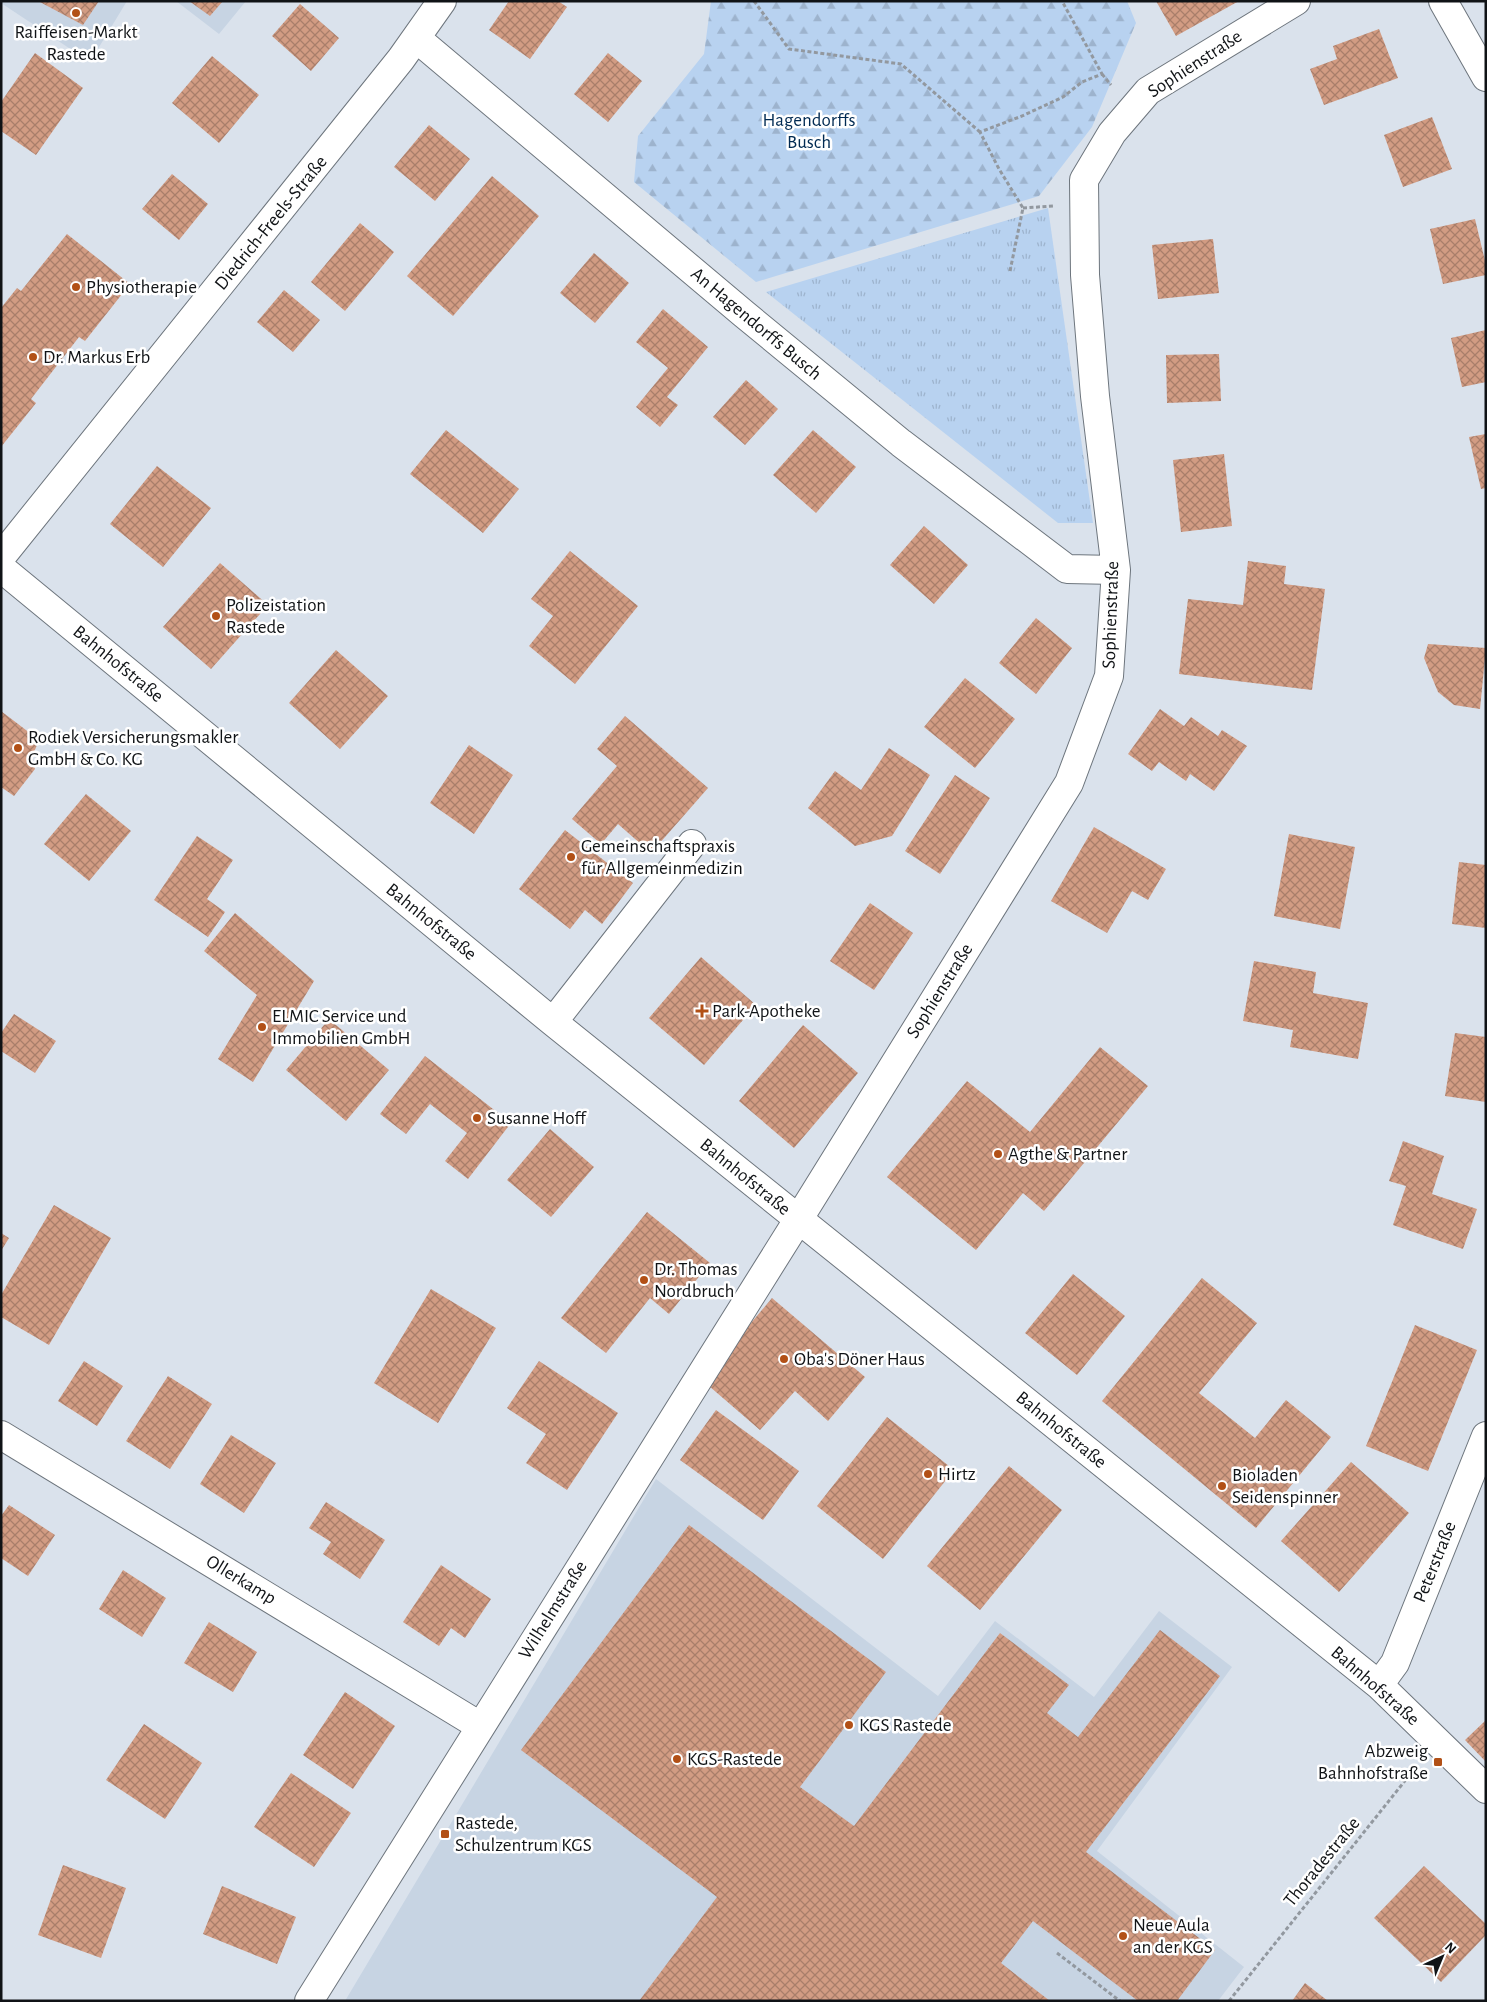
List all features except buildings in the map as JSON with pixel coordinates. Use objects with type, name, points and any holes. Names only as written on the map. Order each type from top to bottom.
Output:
[{"type":"street","name":"Sophienstraße","points":[[798,1220],[1068,783],[1109,676],[1116,570],[1096,396],[1087,294],[1084,180],[1112,133],[1148,90],[1296,1]]},
{"type":"street","points":[[1443,1],[1486,77]]},
{"type":"street","name":"Diedrich-Freels-Straße","points":[[1,557],[199,313],[401,59],[440,2]]},
{"type":"street","name":"An Hagendorffs Busch","points":[[416,38],[736,308],[901,443],[1067,568],[1116,570]]},
{"type":"street","name":"Bahnhofstraße","points":[[1,568],[552,1022],[1379,1685],[1486,1789]]},
{"type":"street","points":[[552,1022],[692,844]]},
{"type":"street","name":"Wilhelmstraße","points":[[309,2001],[798,1220]]},
{"type":"street","name":"Ollerkamp","points":[[1,1435],[480,1726]]},
{"type":"street","name":"Peterstraße","points":[[1379,1685],[1395,1663],[1486,1436]]},
{"type":"path","points":[[754,1],[789,49],[902,64],[980,132],[1024,208],[1010,271]]},
{"type":"path","points":[[980,132],[1055,101],[1082,82],[1102,74],[1062,1]]},
{"type":"path","name":"Thoradestraße","points":[[1229,2001],[1436,1741]]},
{"type":"path","points":[[1057,1954],[1120,2001]]},
{"type":"shaded area","points":[[1,1],[127,1],[90,62],[1,3]]},
{"type":"shaded area","points":[[176,1],[246,1],[219,34]]},
{"type":"shaded area","name":"KGS Rastede","points":[[656,1479],[938,1696],[995,1621],[1094,1697],[1159,1611],[1232,1667],[1097,1851],[1244,1967],[1218,2001],[345,2001]]},
{"type":"green space","name":"Hagendorffs Busch","points":[[711,1],[1127,1],[1136,23],[1092,127],[1039,196],[756,282],[634,182],[638,136],[704,54]]},
{"type":"green space","points":[[1048,208],[1093,523],[1058,523],[766,292]]},
{"type":"place","name":"Raiffeisen-Markt Rastede","points":[[76,13]]},
{"type":"place","name":"Physiotherapie","points":[[76,287]]},
{"type":"place","name":"Dr. Markus Erb","points":[[33,357]]},
{"type":"place","name":"Polizeistation Rastede","points":[[216,616]]},
{"type":"place","name":"Rodiek Versicherungsmakler GmbH & Co. KG","points":[[18,748]]},
{"type":"place","name":"Gemeinschaftspraxis für Allgemeinmedizin","points":[[571,857]]},
{"type":"place","name":"Park-Apotheke","points":[[702,1011]]},
{"type":"place","name":"ELMIC Service und Immobilien GmbH","points":[[262,1027]]},
{"type":"place","name":"Susanne Hoff","points":[[477,1118]]},
{"type":"place","name":"Agthe & Partner","points":[[998,1154]]},
{"type":"place","name":"Dr. Thomas Nordbruch","points":[[644,1280]]},
{"type":"place","name":"Oba's Döner Haus","points":[[784,1359]]},
{"type":"place","name":"Hirtz","points":[[928,1474]]},
{"type":"place","name":"Bioladen Seidenspinner","points":[[1222,1486]]},
{"type":"place","name":"KGS Rastede","points":[[849,1725]]},
{"type":"place","name":"KGS-Rastede","points":[[677,1759]]},
{"type":"place","name":"Abzweig Bahnhofstraße","points":[[1438,1762]]},
{"type":"place","name":"Rastede, Schulzentrum KGS","points":[[445,1834]]},
{"type":"place","name":"Neue Aula an der KGS","points":[[1123,1936]]}]
